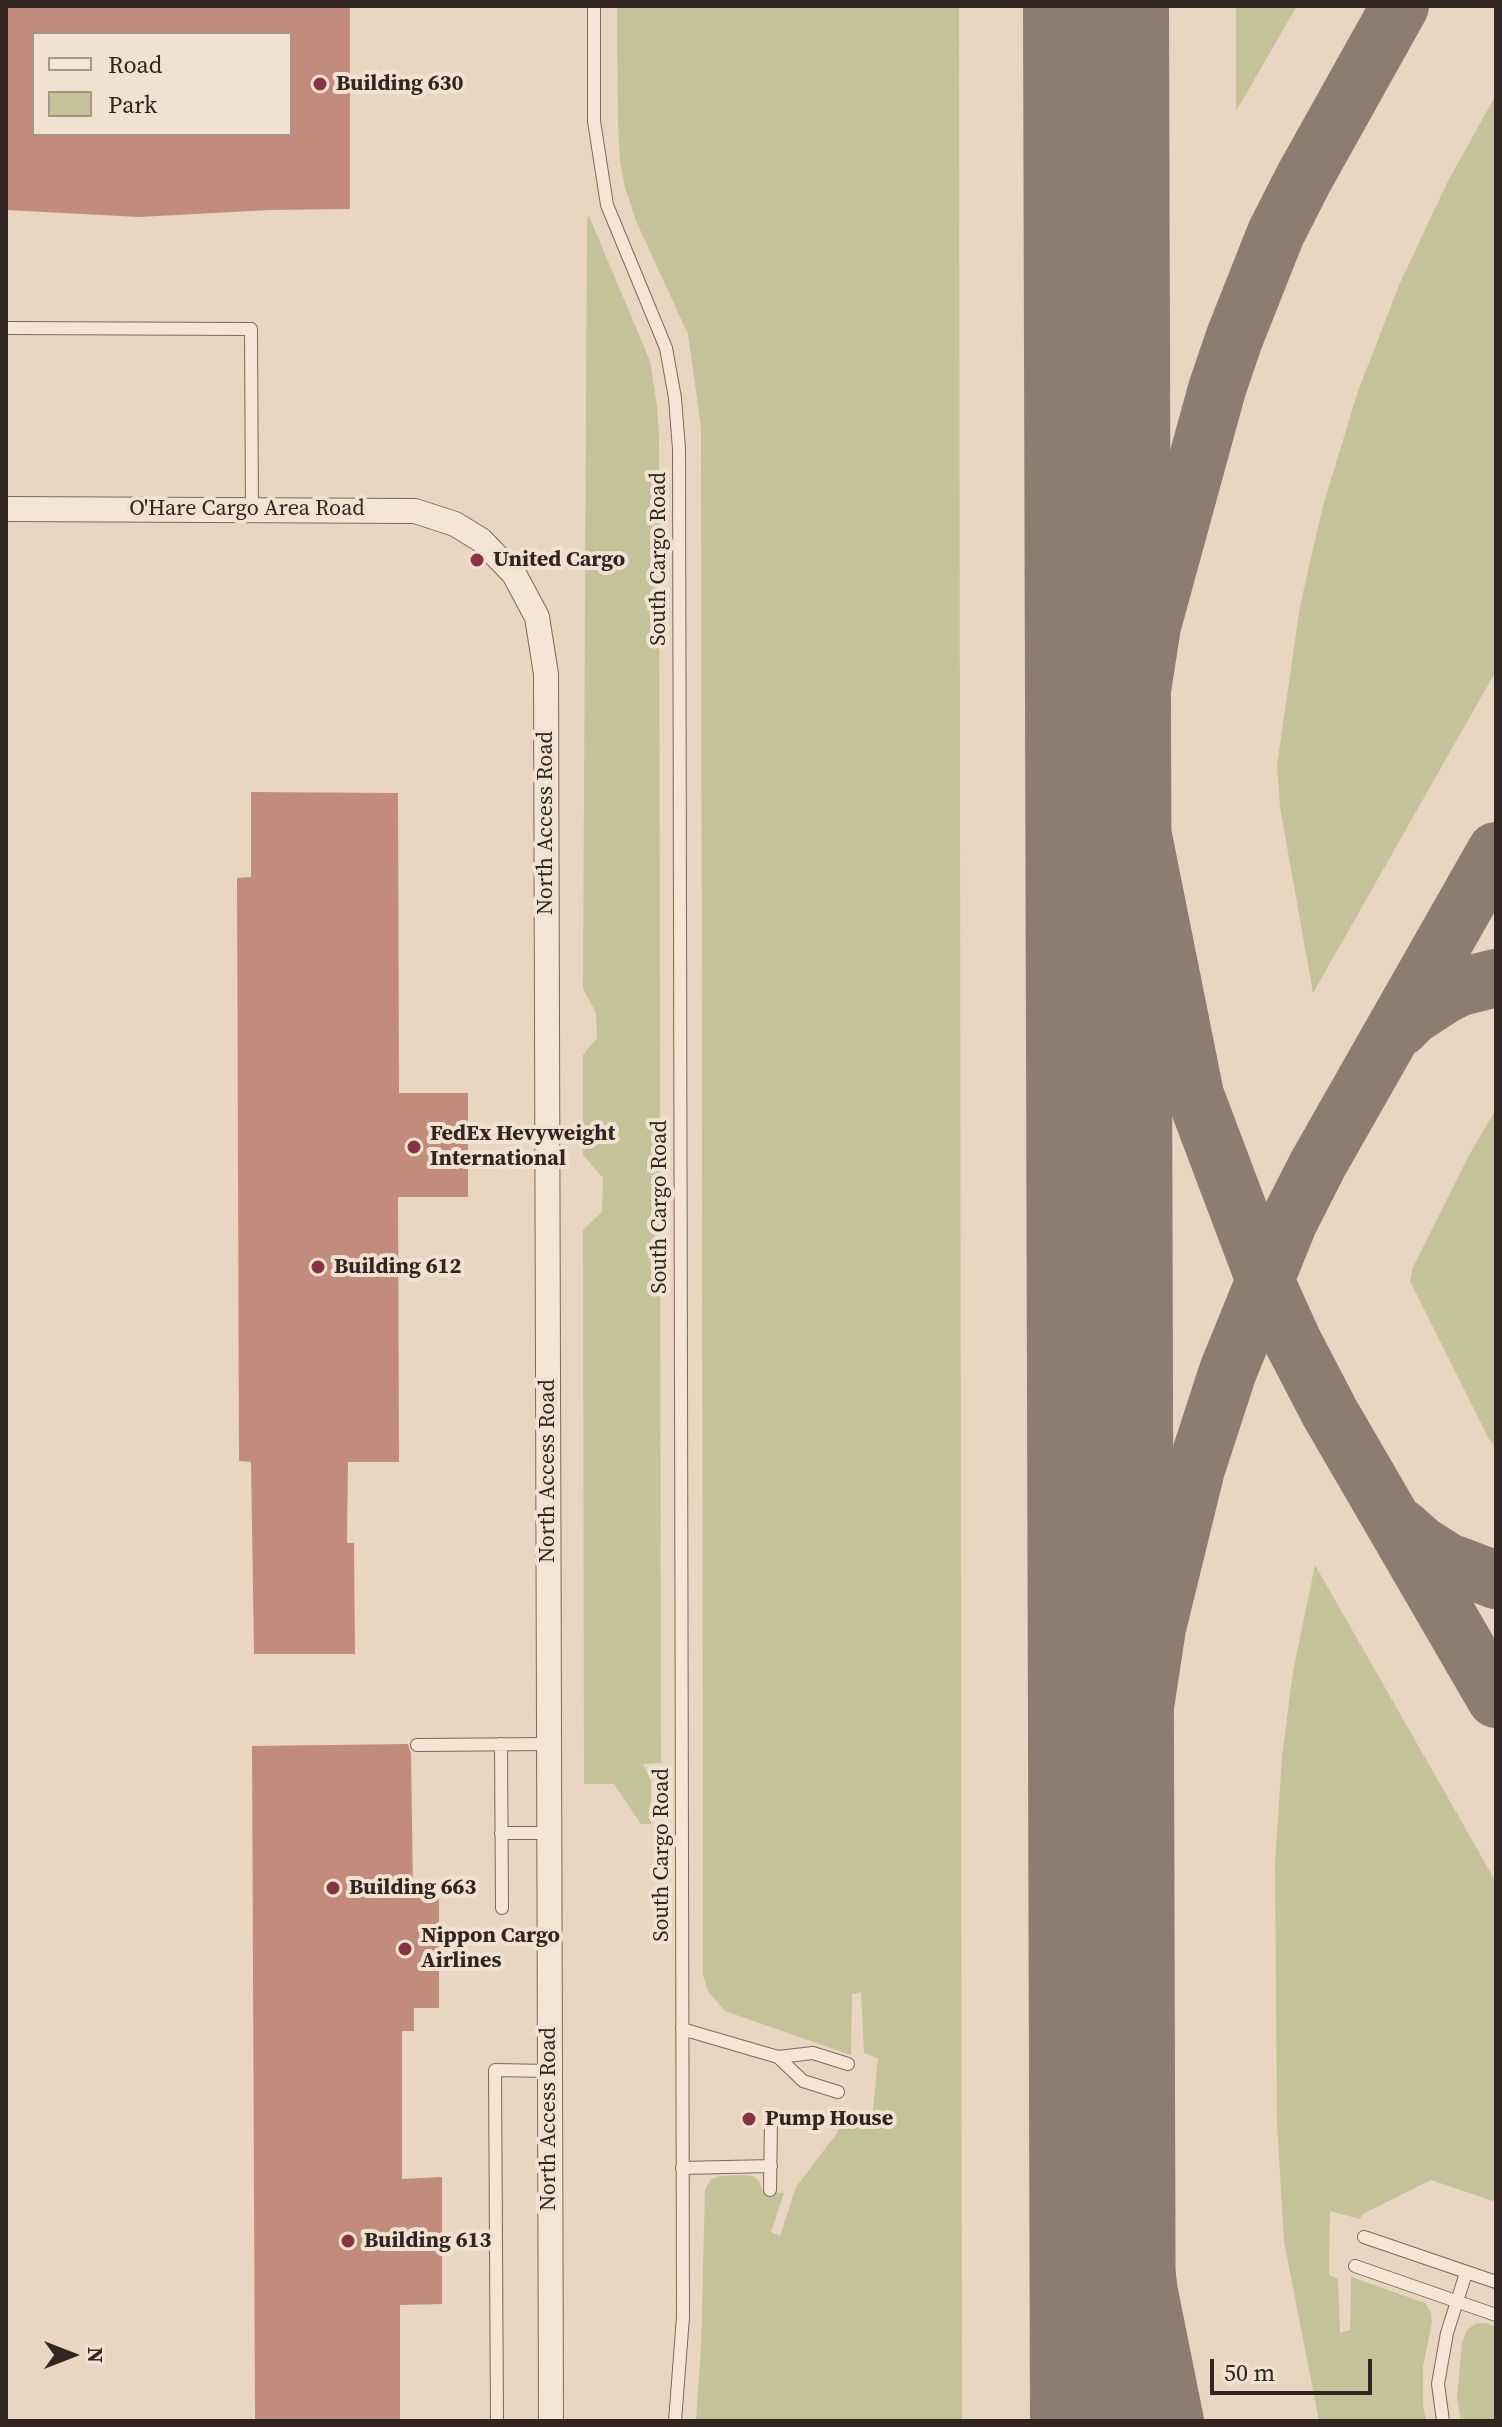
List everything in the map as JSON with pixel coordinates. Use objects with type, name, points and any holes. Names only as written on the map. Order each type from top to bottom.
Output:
[{"type":"street","name":"O'Hare Cargo Area Road","points":[[6,509],[415,511],[455,524],[481,540]]},
{"type":"street","name":"North Access Road","points":[[481,540],[514,574],[537,617],[546,674],[551,2421]]},
{"type":"lane","name":"South Cargo Road","points":[[594,6],[594,121],[607,205],[666,348],[675,398],[679,449],[683,2317],[675,2421]]},
{"type":"lane","points":[[6,328],[251,329],[252,510]]},
{"type":"lane","points":[[501,1744],[502,1908]]},
{"type":"lane","points":[[417,1745],[549,1744]]},
{"type":"lane","points":[[501,1833],[549,1833]]},
{"type":"lane","points":[[682,2029],[778,2057],[813,2053],[848,2064]]},
{"type":"lane","points":[[778,2057],[803,2081],[838,2092]]},
{"type":"lane","points":[[497,2421],[495,2070],[549,2071]]},
{"type":"lane","points":[[770,2190],[771,2120]]},
{"type":"lane","points":[[682,2168],[771,2166]]},
{"type":"lane","points":[[1364,2237],[1496,2282]]},
{"type":"lane","points":[[1355,2266],[1496,2315]]},
{"type":"lane","points":[[1443,2421],[1438,2384],[1447,2333],[1466,2273]]},
{"type":"green space","points":[[617,6],[959,6],[962,2421],[696,2421],[705,2190],[710,2180],[720,2176],[753,2176],[759,2181],[763,2192],[784,2193],[771,2232],[780,2236],[796,2187],[837,2133],[842,2112],[872,2121],[878,2058],[864,2053],[861,1992],[852,1994],[851,2055],[725,2011],[708,1992],[703,1975],[701,427],[688,334],[636,221],[625,187],[618,123]]},
{"type":"green space","points":[[1236,6],[1297,6],[1236,111]]},
{"type":"green space","points":[[1496,95],[1496,671],[1313,993],[1280,807],[1277,765],[1300,606],[1323,506],[1358,391],[1400,283],[1448,181]]},
{"type":"green space","points":[[589,216],[650,361],[659,436],[661,1763],[643,1764],[651,1781],[651,1824],[641,1824],[614,1784],[584,1784],[583,1230],[602,1212],[603,1178],[583,1155],[583,1055],[597,1038],[596,1013],[583,988]]},
{"type":"green space","points":[[1496,1109],[1496,1448],[1410,1281],[1413,1267],[1468,1157]]},
{"type":"green space","points":[[1315,1565],[1496,1882],[1496,2202],[1431,2180],[1363,2214],[1360,2219],[1330,2211],[1329,2275],[1338,2279],[1340,2333],[1350,2330],[1351,2277],[1425,2303],[1431,2312],[1432,2322],[1423,2367],[1426,2421],[1319,2421],[1284,2241],[1277,2123],[1275,1863],[1282,1757],[1293,1672]]},
{"type":"green space","points":[[1486,2323],[1496,2327],[1496,2421],[1461,2421],[1457,2398],[1462,2343],[1467,2330],[1475,2324]]},
{"type":"building","name":"Building 630","points":[[6,6],[350,6],[350,209],[139,217],[6,210]]},
{"type":"building","name":"Building 612","points":[[251,792],[398,793],[399,1093],[468,1093],[468,1197],[398,1197],[399,1462],[348,1462],[347,1543],[354,1543],[355,1654],[254,1654],[251,1462],[239,1461],[237,878],[251,877]]},
{"type":"building","points":[[408,1744],[411,1754],[413,1893],[439,1892],[439,2008],[414,2008],[414,2031],[402,2031],[402,2179],[442,2177],[442,2304],[400,2305],[400,2421],[255,2421],[252,1746]]},
{"type":"taxiway","points":[[1140,703],[1152,626],[1217,389],[1234,339],[1276,233],[1400,6]]},
{"type":"taxiway","points":[[1098,346],[1111,623],[1130,771],[1195,1095],[1264,1278],[1293,1342],[1330,1413],[1496,1699]]},
{"type":"taxiway","points":[[1099,1146],[1124,840]]},
{"type":"taxiway","points":[[1102,2218],[1125,1837],[1157,1628],[1196,1469],[1228,1371],[1289,1221],[1318,1164],[1496,851]]},
{"type":"taxiway","points":[[1400,1028],[1412,1016],[1444,995],[1460,987],[1496,978]]},
{"type":"taxiway","points":[[1402,1528],[1448,1562],[1496,1580]]},
{"type":"taxiway","points":[[1131,2156],[1149,2292],[1175,2421]]},
{"type":"runway","points":[[1096,6],[1103,2421]]},
{"type":"place","name":"Building 630","points":[[320,84]]},
{"type":"place","name":"United Cargo","points":[[477,560]]},
{"type":"place","name":"FedEx Hevyweight International","points":[[414,1147]]},
{"type":"place","name":"Building 612","points":[[318,1267]]},
{"type":"place","name":"Building 663","points":[[333,1888]]},
{"type":"place","name":"Nippon Cargo Airlines","points":[[405,1949]]},
{"type":"place","name":"Pump House","points":[[749,2119]]},
{"type":"place","name":"Building 613","points":[[348,2241]]}]
